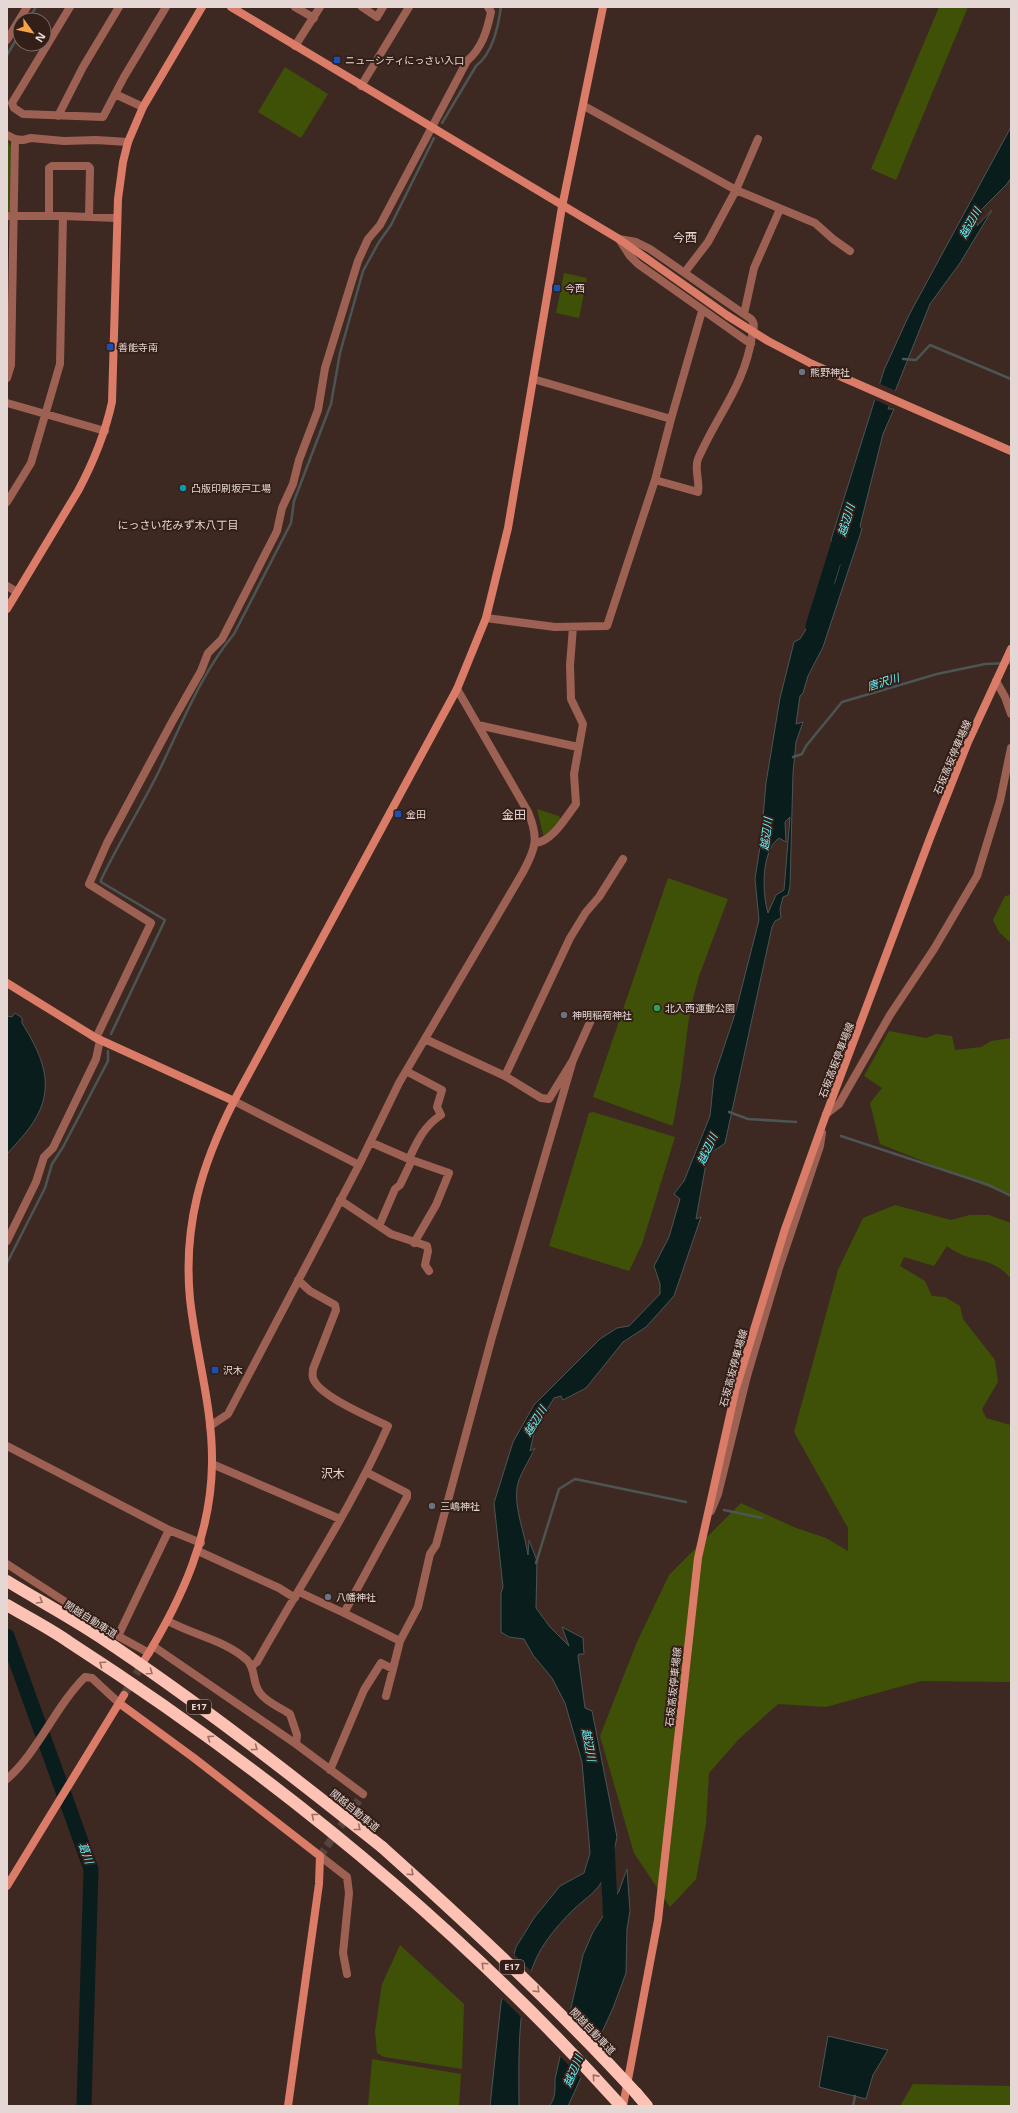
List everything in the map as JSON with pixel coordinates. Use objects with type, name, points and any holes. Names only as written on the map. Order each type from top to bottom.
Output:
[{"type":"highway","name":"関越自動車道","points":[[7,1581],[99,1637],[177,1690],[257,1749],[382,1847],[519,1973],[647,2106]]},
{"type":"highway","name":"E17","points":[[10,1606],[68,1641],[236,1756],[305,1809],[376,1867],[498,1977],[542,2020],[622,2106]]},
{"type":"street","points":[[7,40],[27,7]]},
{"type":"street","points":[[70,7],[12,103],[14,108],[23,114],[104,117],[115,94],[166,7]]},
{"type":"street","points":[[58,116],[83,67],[119,7]]},
{"type":"street","points":[[7,609],[78,491],[88,472],[105,431],[112,402],[119,182],[128,142],[143,107],[202,7]]},
{"type":"street","points":[[231,7],[562,207],[619,239],[728,316],[768,341],[835,375],[1011,451]]},
{"type":"street","points":[[295,7],[314,18]]},
{"type":"street","points":[[295,46],[320,7]]},
{"type":"street","points":[[362,7],[377,17],[383,7]]},
{"type":"street","points":[[361,86],[409,7]]},
{"type":"street","points":[[7,1242],[36,1182],[44,1158],[54,1148],[96,1059],[98,1039],[152,923],[89,884],[107,843],[201,671],[208,653],[222,638],[277,531],[282,508],[293,484],[299,460],[318,410],[325,368],[358,261],[368,239],[380,225],[431,127],[468,62],[475,55],[483,41],[491,12],[488,7]]},
{"type":"street","points":[[149,1653],[181,1596],[199,1547],[208,1503],[212,1464],[210,1426],[190,1300],[188,1275],[190,1234],[195,1201],[205,1164],[234,1102],[457,689],[486,618],[508,528],[562,207],[584,106],[603,7]]},
{"type":"street","points":[[115,94],[143,107]]},
{"type":"street","points":[[584,106],[736,190],[815,223],[833,239],[850,251]]},
{"type":"street","points":[[7,135],[15,139],[128,142]]},
{"type":"street","points":[[685,272],[708,242],[736,190],[758,138]]},
{"type":"street","points":[[7,378],[11,365],[11,216],[15,139]]},
{"type":"street","points":[[49,216],[49,168],[52,166],[88,166],[90,168],[89,217]]},
{"type":"street","points":[[744,314],[754,268],[780,209]]},
{"type":"street","points":[[11,216],[117,218]]},
{"type":"street","points":[[7,502],[31,462],[60,364],[63,216]]},
{"type":"street","points":[[619,239],[636,242],[650,249],[685,272],[753,321],[751,344],[740,381],[697,460],[698,492],[655,480]]},
{"type":"street","points":[[619,239],[630,256],[638,264],[702,311],[751,344]]},
{"type":"street","points":[[486,618],[528,624],[573,627],[608,626],[655,480],[702,311]]},
{"type":"street","points":[[533,379],[671,419]]},
{"type":"street","points":[[7,403],[105,431]]},
{"type":"street","points":[[7,586],[17,592]]},
{"type":"street","points":[[535,843],[542,843],[548,838],[576,804],[574,774],[583,724],[571,699],[570,665],[573,627]]},
{"type":"street","name":"石坂高坂停車場線","points":[[622,2106],[658,1920],[698,1558],[736,1388],[785,1230],[825,1117],[930,838],[968,742],[1010,651]]},
{"type":"street","points":[[996,681],[1005,697],[1011,714]]},
{"type":"street","points":[[210,1426],[228,1414],[359,1165],[406,1071],[523,872],[535,843],[534,830],[528,812],[457,689]]},
{"type":"street","points":[[478,725],[578,747]]},
{"type":"street","points":[[825,1117],[838,1104],[890,1016],[934,949],[977,876],[1000,801],[1011,748]]},
{"type":"street","points":[[505,1076],[570,938],[586,912],[599,897],[622,859]]},
{"type":"street","points":[[7,983],[98,1039],[234,1102],[359,1165]]},
{"type":"street","points":[[425,1039],[505,1076],[541,1098],[549,1099],[573,1060],[593,1016],[599,1014]]},
{"type":"street","points":[[386,1696],[400,1641],[418,1607],[430,1554],[436,1545],[492,1337],[573,1060]]},
{"type":"street","points":[[379,1226],[395,1189],[400,1185],[422,1133],[433,1120],[441,1115],[437,1107],[442,1090],[406,1071]]},
{"type":"street","points":[[370,1142],[411,1160],[449,1173],[436,1205],[414,1243]]},
{"type":"street","points":[[340,1200],[401,1239],[427,1246],[428,1251],[425,1265],[429,1271]]},
{"type":"street","points":[[252,1666],[257,1662],[297,1595],[366,1472],[388,1426],[347,1407],[317,1385],[313,1378],[313,1369],[336,1310],[335,1305],[310,1291],[298,1280]]},
{"type":"street","points":[[7,1446],[278,1588],[344,1613],[400,1641]]},
{"type":"street","points":[[212,1464],[340,1519]]},
{"type":"street","points":[[344,1613],[407,1497],[407,1493],[366,1472]]},
{"type":"street","points":[[118,1636],[169,1530]]},
{"type":"street","points":[[7,1564],[118,1636],[149,1653],[296,1744],[363,1794]]},
{"type":"street","points":[[168,1621],[222,1644],[246,1659],[252,1666],[255,1685],[263,1697],[290,1714],[297,1735],[296,1744]]},
{"type":"street","points":[[330,1770],[364,1690],[381,1663],[393,1669]]},
{"type":"street","points":[[7,1779],[74,1688],[85,1677],[92,1678],[119,1703],[194,1758],[347,1877],[349,1893],[343,1953],[347,1974]]},
{"type":"street","points":[[7,1886],[124,1695]]},
{"type":"street","points":[[288,2106],[319,1884],[320,1856]]},
{"type":"green space","points":[[939,7],[968,7],[896,180],[871,169]]},
{"type":"green space","points":[[285,67],[328,94],[301,138],[258,112]]},
{"type":"green space","points":[[7,139],[11,147],[10,210],[7,213]]},
{"type":"green space","points":[[564,273],[587,278],[579,318],[556,313]]},
{"type":"green space","points":[[537,809],[559,816],[560,819],[544,838]]},
{"type":"green space","name":"北入西運動公園","points":[[668,878],[728,899],[699,976],[692,1002],[673,1125],[593,1097]]},
{"type":"green space","points":[[1011,895],[1011,943],[999,932],[993,920],[1005,896]]},
{"type":"green space","points":[[889,1031],[926,1038],[936,1034],[952,1036],[955,1050],[981,1047],[991,1041],[1011,1038],[1011,1196],[880,1144],[870,1103],[882,1088],[864,1076]]},
{"type":"green space","points":[[593,1112],[675,1137],[642,1244],[629,1271],[549,1246],[589,1113]]},
{"type":"green space","points":[[895,1205],[951,1220],[970,1215],[989,1215],[1011,1223],[1011,1279],[996,1266],[964,1256],[947,1246],[934,1266],[904,1257],[900,1266],[925,1281],[932,1296],[945,1297],[960,1306],[963,1319],[995,1360],[998,1382],[982,1409],[986,1418],[1011,1425],[1011,1682],[921,1681],[826,1707],[778,1704],[739,1739],[709,1773],[706,1824],[696,1879],[670,1907],[634,1853],[600,1736],[637,1642],[669,1575],[741,1503],[796,1528],[826,1538],[848,1551],[848,1528],[794,1432],[838,1270],[863,1218]]},
{"type":"green space","points":[[400,1945],[464,2004],[462,2069],[384,2057],[377,2053],[375,2031],[382,1984]]},
{"type":"green space","points":[[372,2059],[461,2074],[459,2106],[368,2106]]},
{"type":"green space","points":[[913,2084],[1011,2086],[1011,2106],[900,2106]]},
{"type":"water","points":[[1011,127],[1011,178],[979,212],[977,226],[992,210],[960,263],[930,304],[888,409],[894,409],[883,434],[860,526],[862,529],[823,647],[808,676],[803,693],[800,696],[796,724],[803,722],[796,742],[793,773],[790,886],[788,895],[783,897],[780,909],[781,918],[775,921],[772,927],[725,1143],[713,1151],[707,1158],[696,1219],[701,1217],[674,1296],[646,1327],[623,1342],[586,1388],[563,1400],[561,1396],[554,1398],[535,1429],[530,1451],[535,1448],[518,1484],[516,1496],[518,1512],[528,1555],[529,1540],[537,1561],[536,1608],[550,1627],[569,1646],[562,1627],[583,1638],[584,1654],[579,1654],[578,1656],[585,1708],[592,1711],[617,1837],[611,1860],[601,1883],[570,1913],[550,1936],[537,1958],[529,1977],[524,1998],[519,2042],[519,2106],[490,2106],[501,2003],[516,1947],[534,1918],[560,1886],[584,1873],[590,1853],[582,1762],[565,1703],[552,1678],[533,1655],[524,1639],[509,1637],[501,1632],[501,1593],[503,1587],[494,1503],[513,1442],[534,1405],[600,1339],[617,1328],[629,1326],[660,1294],[660,1284],[654,1266],[669,1237],[680,1199],[674,1194],[684,1181],[710,1116],[714,1077],[735,1014],[759,920],[755,879],[761,840],[766,783],[780,698],[794,642],[800,639],[835,582],[840,565],[831,540],[884,370],[909,315]],"holes":[[[790,817],[784,890],[776,895],[768,913],[764,884],[766,862],[773,844],[779,838],[786,842],[785,822]]]},
{"type":"water","points":[[15,1013],[22,1018],[22,1023],[37,1050],[45,1076],[45,1089],[43,1103],[37,1117],[25,1134],[7,1154],[7,1016],[12,1017]]},
{"type":"water","points":[[627,1869],[630,1911],[627,1929],[626,1973],[613,2008],[568,2106],[549,2106],[554,2097],[555,2079],[583,1955],[593,1932],[619,1891]]},
{"type":"water","points":[[828,2036],[888,2050],[873,2075],[866,2099],[819,2087]]},
{"type":"pier","points":[[878,383],[896,391],[891,407],[873,399]]},
{"type":"pier","points":[[513,1953],[533,1973],[527,1994],[524,2020],[501,1997]]},
{"type":"pier","points":[[569,2008],[600,2040],[582,2079],[558,2054]]},
{"type":"waterway","points":[[33,12],[36,7]]},
{"type":"waterway","points":[[442,123],[476,66],[482,61],[491,47],[501,7]]},
{"type":"waterway","points":[[7,55],[12,47]]},
{"type":"waterway","points":[[111,1034],[165,920],[101,882],[101,880],[114,853],[157,775],[191,702],[211,667],[234,634],[291,523],[294,501],[331,404],[340,353],[363,271],[379,242],[391,225],[434,138]]},
{"type":"waterway","points":[[903,359],[916,360],[930,345],[1011,379]]},
{"type":"waterway","name":"越辺川","points":[[813,626],[842,533]]},
{"type":"waterway","name":"唐沢川","points":[[793,757],[802,754],[806,746],[842,702],[937,674],[985,664],[1011,663]]},
{"type":"waterway","points":[[7,1263],[45,1188],[52,1164],[63,1147],[108,1061],[108,1051]]},
{"type":"waterway","points":[[729,1112],[748,1119],[796,1122]]},
{"type":"waterway","points":[[841,1136],[989,1185],[1011,1196]]},
{"type":"waterway","points":[[536,1563],[559,1489],[575,1479],[686,1502]]},
{"type":"waterway","points":[[724,1510],[762,1518]]},
{"type":"waterway","name":"葛川","points":[[7,1636],[91,1869],[84,2106]]},
{"type":"waterway","name":"越辺川","points":[[607,1844],[611,1924]]},
{"type":"waterway","points":[[853,2106],[855,2096]]},
{"type":"tunnel","points":[[124,1695],[144,1661]]},
{"type":"tunnel","points":[[320,1856],[363,1794]]},
{"type":"place","name":"ニューシティにっさい入口","points":[[337,60]]},
{"type":"place","name":"今西","points":[[557,288]]},
{"type":"place","name":"善能寺南","points":[[110,347]]},
{"type":"place","name":"熊野神社","points":[[802,372]]},
{"type":"place","name":"凸版印刷坂戸工場","points":[[183,488]]},
{"type":"place","name":"金田","points":[[398,814]]},
{"type":"place","name":"北入西運動公園","points":[[657,1008]]},
{"type":"place","name":"神明稲荷神社","points":[[564,1015]]},
{"type":"place","name":"沢木","points":[[215,1370]]},
{"type":"place","name":"三嶋神社","points":[[432,1506]]},
{"type":"place","name":"八幡神社","points":[[328,1597]]},
{"type":"district","name":"今西","points":[[685,238]]},
{"type":"district","name":"にっさい花みず木八丁目","points":[[178,525]]},
{"type":"district","name":"金田","points":[[514,815]]},
{"type":"district","name":"沢木","points":[[333,1474]]}]
